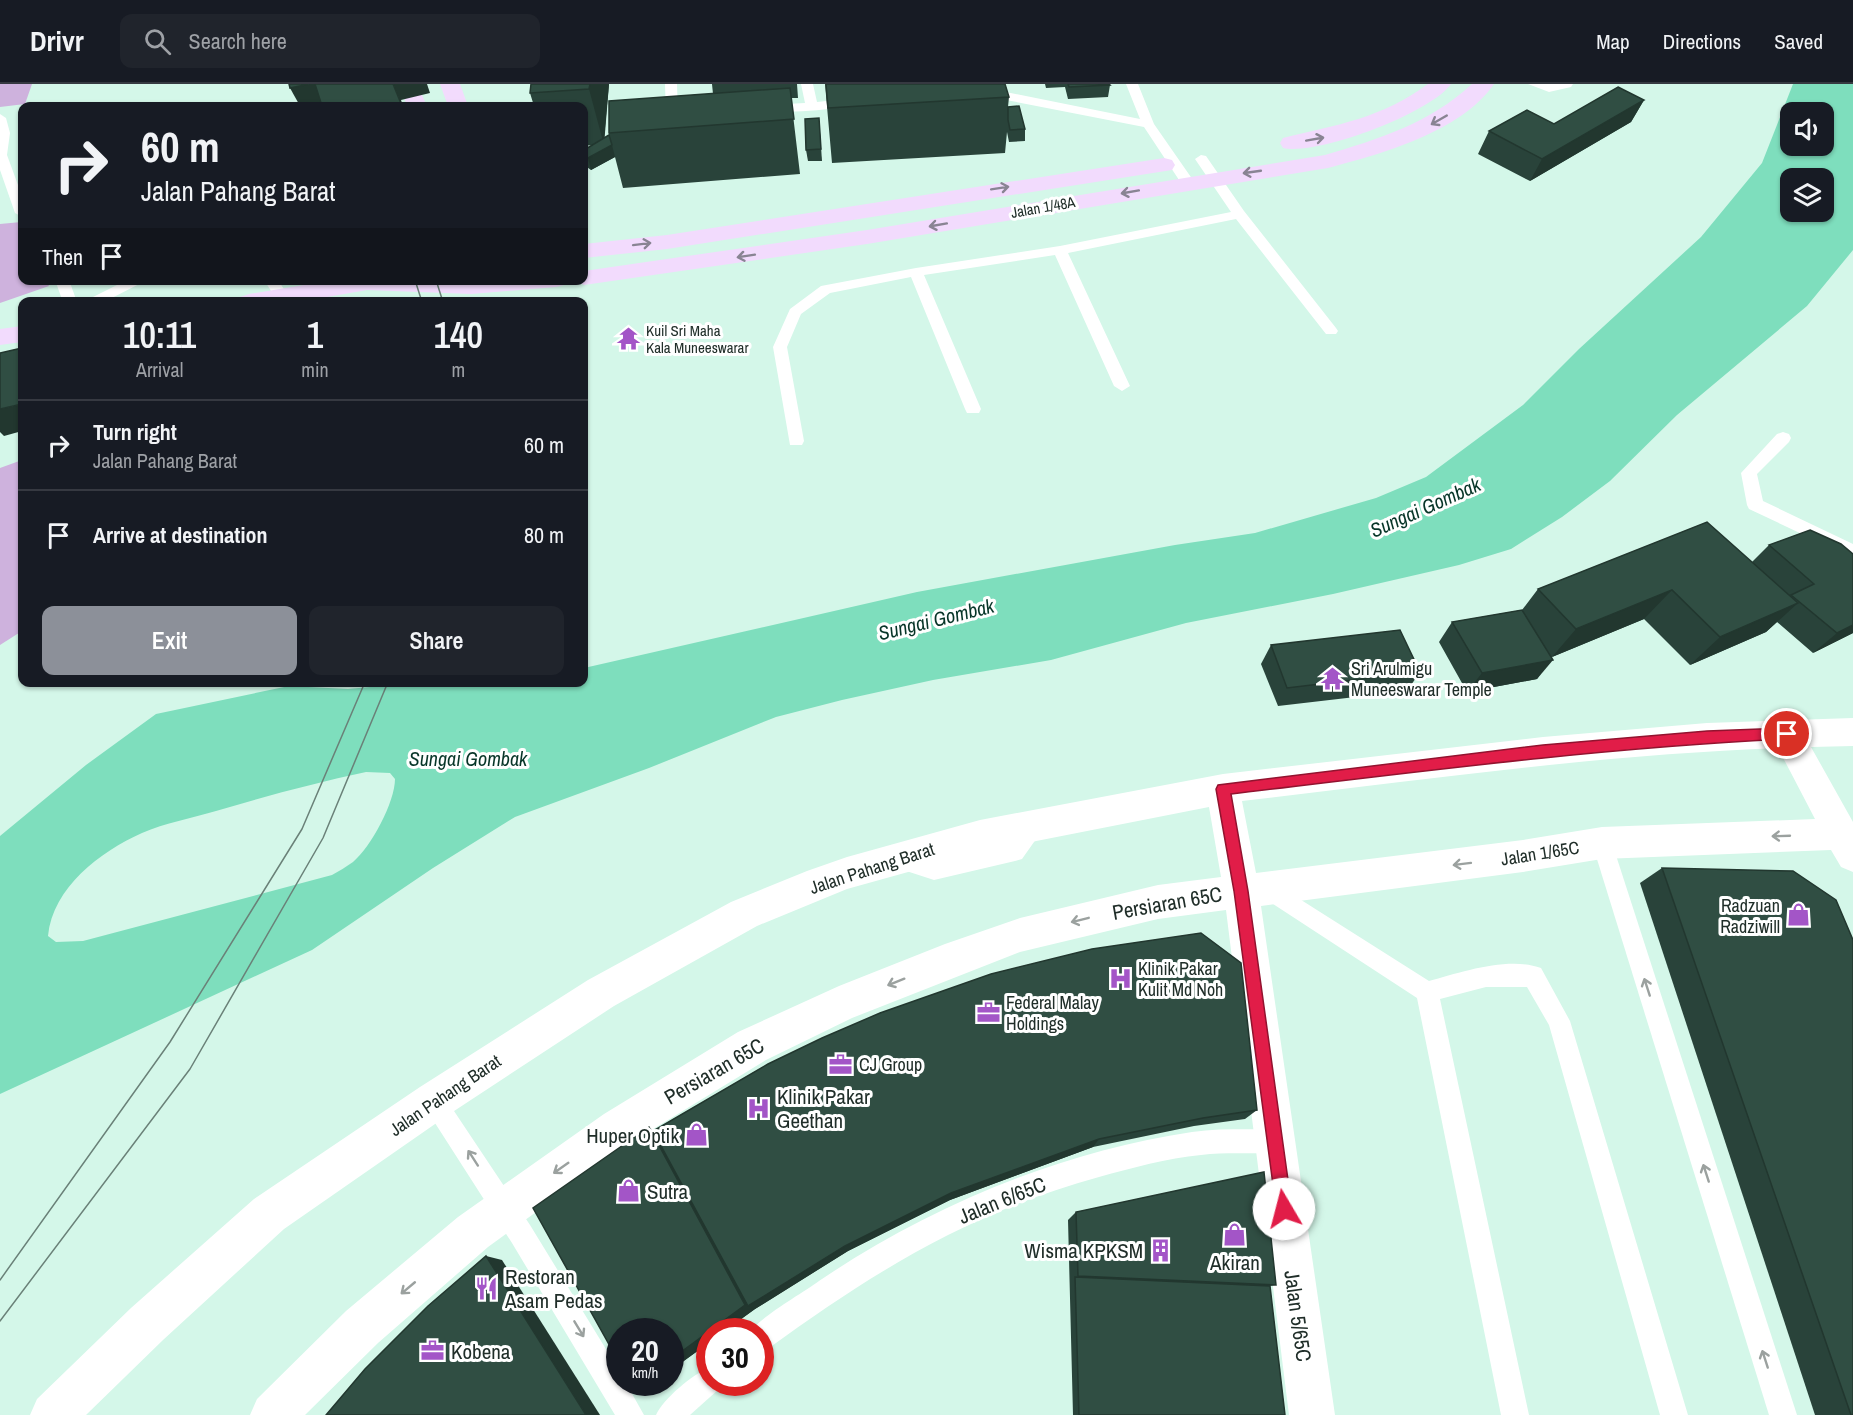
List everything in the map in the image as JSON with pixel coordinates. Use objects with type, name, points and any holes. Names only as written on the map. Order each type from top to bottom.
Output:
[{"type":"main road","points":[[450,84],[457,102]]},
{"type":"main road","points":[[1271,147],[1326,138],[1389,117],[1419,102],[1441,84]]},
{"type":"main road","name":"Jalan 1/48A","points":[[588,277],[867,237],[1328,160],[1394,142],[1441,120],[1484,84]]},
{"type":"main road","name":"Jalan 1/48A","points":[[588,251],[667,242],[851,211],[1211,157]]},
{"type":"main road","points":[[851,211],[867,237]]},
{"type":"main road","points":[[271,297],[353,285]]},
{"type":"street","name":"Jalan Pahang Barat","points":[[53,1415],[147,1324],[269,1214],[434,1101],[601,993],[733,920],[847,873],[980,836],[1223,789],[1543,750],[1707,737],[1853,732]]},
{"type":"street","points":[[1787,734],[1849,841]]},
{"type":"street","name":"Jalan 5/65C","points":[[1223,789],[1254,889],[1274,1141],[1312,1415]]},
{"type":"street","name":"Jalan 1/65C","points":[[1254,889],[1523,856],[1602,843],[1849,841]]},
{"type":"street","name":"Persiaran 65C","points":[[273,1415],[362,1327],[505,1207],[628,1122],[752,1046],[839,1005],[945,962],[1020,935],[1158,902],[1254,889]]},
{"type":"lane","points":[[671,84],[672,117],[684,116]]},
{"type":"lane","points":[[807,84],[812,106]]},
{"type":"lane","points":[[1132,84],[1148,124],[1188,183]]},
{"type":"lane","points":[[1534,84],[1549,88],[1568,84]]},
{"type":"lane","points":[[966,96],[1001,95],[1148,124]]},
{"type":"lane","points":[[754,111],[872,101]]},
{"type":"lane","points":[[0,118],[4,133],[1,155],[18,202]]},
{"type":"lane","points":[[1211,157],[1215,178],[1239,214],[1331,331]]},
{"type":"lane","points":[[796,441],[780,347],[795,312],[826,290],[916,272],[1060,250],[1239,214]]},
{"type":"lane","points":[[1060,250],[1122,386]]},
{"type":"lane","points":[[916,272],[973,409]]},
{"type":"lane","points":[[101,297],[129,285]]},
{"type":"lane","points":[[1784,438],[1749,473],[1755,505],[1853,552]]},
{"type":"lane","points":[[1602,843],[1783,1415]]},
{"type":"lane","points":[[1254,889],[1426,992],[1486,976],[1533,976],[1560,1021],[1674,1415]]},
{"type":"lane","points":[[1426,992],[1515,1415]]},
{"type":"lane","points":[[434,1101],[505,1207],[630,1415]]},
{"type":"lane","name":"Jalan 6/65C","points":[[774,1329],[831,1287],[906,1242],[983,1205],[1053,1179],[1126,1158],[1193,1144],[1274,1141]]},
{"type":"lane","points":[[670,1415],[696,1392]]},
{"type":"shaded area","points":[[0,84],[32,84],[26,102],[0,107]]},
{"type":"shaded area","points":[[18,222],[18,285],[49,286],[0,303],[0,224]]},
{"type":"shaded area","points":[[18,461],[18,634],[0,645],[0,468]]},
{"type":"water","name":"Sungai Gombak","points":[[1793,84],[1853,84],[1853,250],[1807,306],[1677,415],[1610,481],[1562,517],[1511,549],[1459,565],[1333,594],[1186,623],[1051,660],[933,680],[776,717],[649,768],[515,817],[433,868],[312,950],[0,1094],[0,836],[86,765],[156,714],[284,687],[348,689],[370,687],[588,687],[588,667],[917,592],[1175,545],[1255,533],[1376,498],[1426,477],[1523,405],[1579,349],[1701,237],[1762,163],[1780,117],[1780,156],[1834,156],[1834,102],[1786,102]],"holes":[[[366,772],[390,773],[395,779],[394,789],[381,823],[360,855],[332,875],[83,941],[56,942],[48,936],[59,902],[81,873],[110,850],[142,833],[169,823],[291,790]]]},
{"type":"building","points":[[289,84],[309,84],[290,88]]},
{"type":"building","points":[[315,84],[393,84],[400,102],[321,102]]},
{"type":"building","points":[[531,84],[590,84],[589,89],[530,93]]},
{"type":"building","points":[[826,84],[1005,84],[1009,97],[828,108]]},
{"type":"building","points":[[1068,84],[1109,84],[1110,85],[1069,87]]},
{"type":"building","points":[[1618,87],[1644,100],[1542,159],[1489,131],[1527,110],[1554,124]]},
{"type":"building","points":[[790,88],[794,119],[609,133],[609,101]]},
{"type":"building","points":[[1019,106],[1025,129],[1010,130],[1008,107]]},
{"type":"building","points":[[819,118],[821,149],[806,150],[805,119]]},
{"type":"building","points":[[609,135],[612,145],[588,158],[588,148]]},
{"type":"building","points":[[18,349],[18,405],[0,409],[0,353]]},
{"type":"building","points":[[1707,522],[1798,603],[1720,637],[1672,590],[1576,629],[1538,589]]},
{"type":"building","points":[[1810,530],[1841,544],[1853,554],[1853,625],[1837,633],[1791,595],[1814,584],[1769,545]]},
{"type":"building","points":[[1522,610],[1553,660],[1482,673],[1452,622]]},
{"type":"building","points":[[1400,630],[1420,672],[1287,688],[1271,645]]},
{"type":"building","points":[[1662,868],[1793,871],[1836,900],[1853,940],[1853,1415],[1851,1415]]},
{"type":"building","points":[[1201,933],[1241,963],[1257,1110],[1203,1118],[1099,1139],[951,1193],[845,1246],[748,1306],[653,1131],[768,1064],[880,1013],[991,974],[1092,949]]},
{"type":"building","points":[[649,1127],[745,1305],[727,1318],[696,1318],[696,1341],[684,1350],[684,1318],[606,1318],[606,1339],[533,1208]]},
{"type":"building","name":"Wisma KPKSM","points":[[1264,1172],[1276,1285],[1078,1276],[1076,1212]]},
{"type":"building","points":[[486,1256],[586,1415],[326,1415],[365,1369],[428,1306]]},
{"type":"building","points":[[1075,1277],[1270,1286],[1285,1415],[1079,1415]]},
{"type":"tram line","points":[[417,285],[420,297]]},
{"type":"tram line","points":[[438,285],[441,297]]},
{"type":"tram line","points":[[0,1280],[170,1042],[302,829],[363,687]]},
{"type":"tram line","points":[[0,1321],[190,1069],[323,838],[386,687]]},
{"type":"place","name":"Kuil Sri Maha Kala Muneeswarar","points":[[628,339]]},
{"type":"place","name":"Sri Arulmigu Muneeswarar Temple","points":[[1333,678]]},
{"type":"place","name":"Radzuan Radziwill","points":[[1798,915]]},
{"type":"place","name":"Klinik Pakar Kulit Md Noh","points":[[1120,978]]},
{"type":"place","name":"Federal Malay Holdings","points":[[988,1012]]},
{"type":"place","name":"CJ Group","points":[[841,1064]]},
{"type":"place","name":"Klinik Pakar Geethan","points":[[759,1108]]},
{"type":"place","name":"Huper Optik","points":[[697,1135]]},
{"type":"place","name":"Sutra","points":[[629,1191]]},
{"type":"place","name":"Akiran","points":[[1235,1234]]},
{"type":"place","name":"Wisma KPKSM","points":[[1161,1250]]},
{"type":"place","name":"Restoran Asam Pedas","points":[[487,1288]]},
{"type":"place","name":"Kobena","points":[[433,1351]]},
{"type":"route","points":[[1284,1209],[1241,891],[1223,789],[1543,750],[1707,737],[1787,734]]}]
